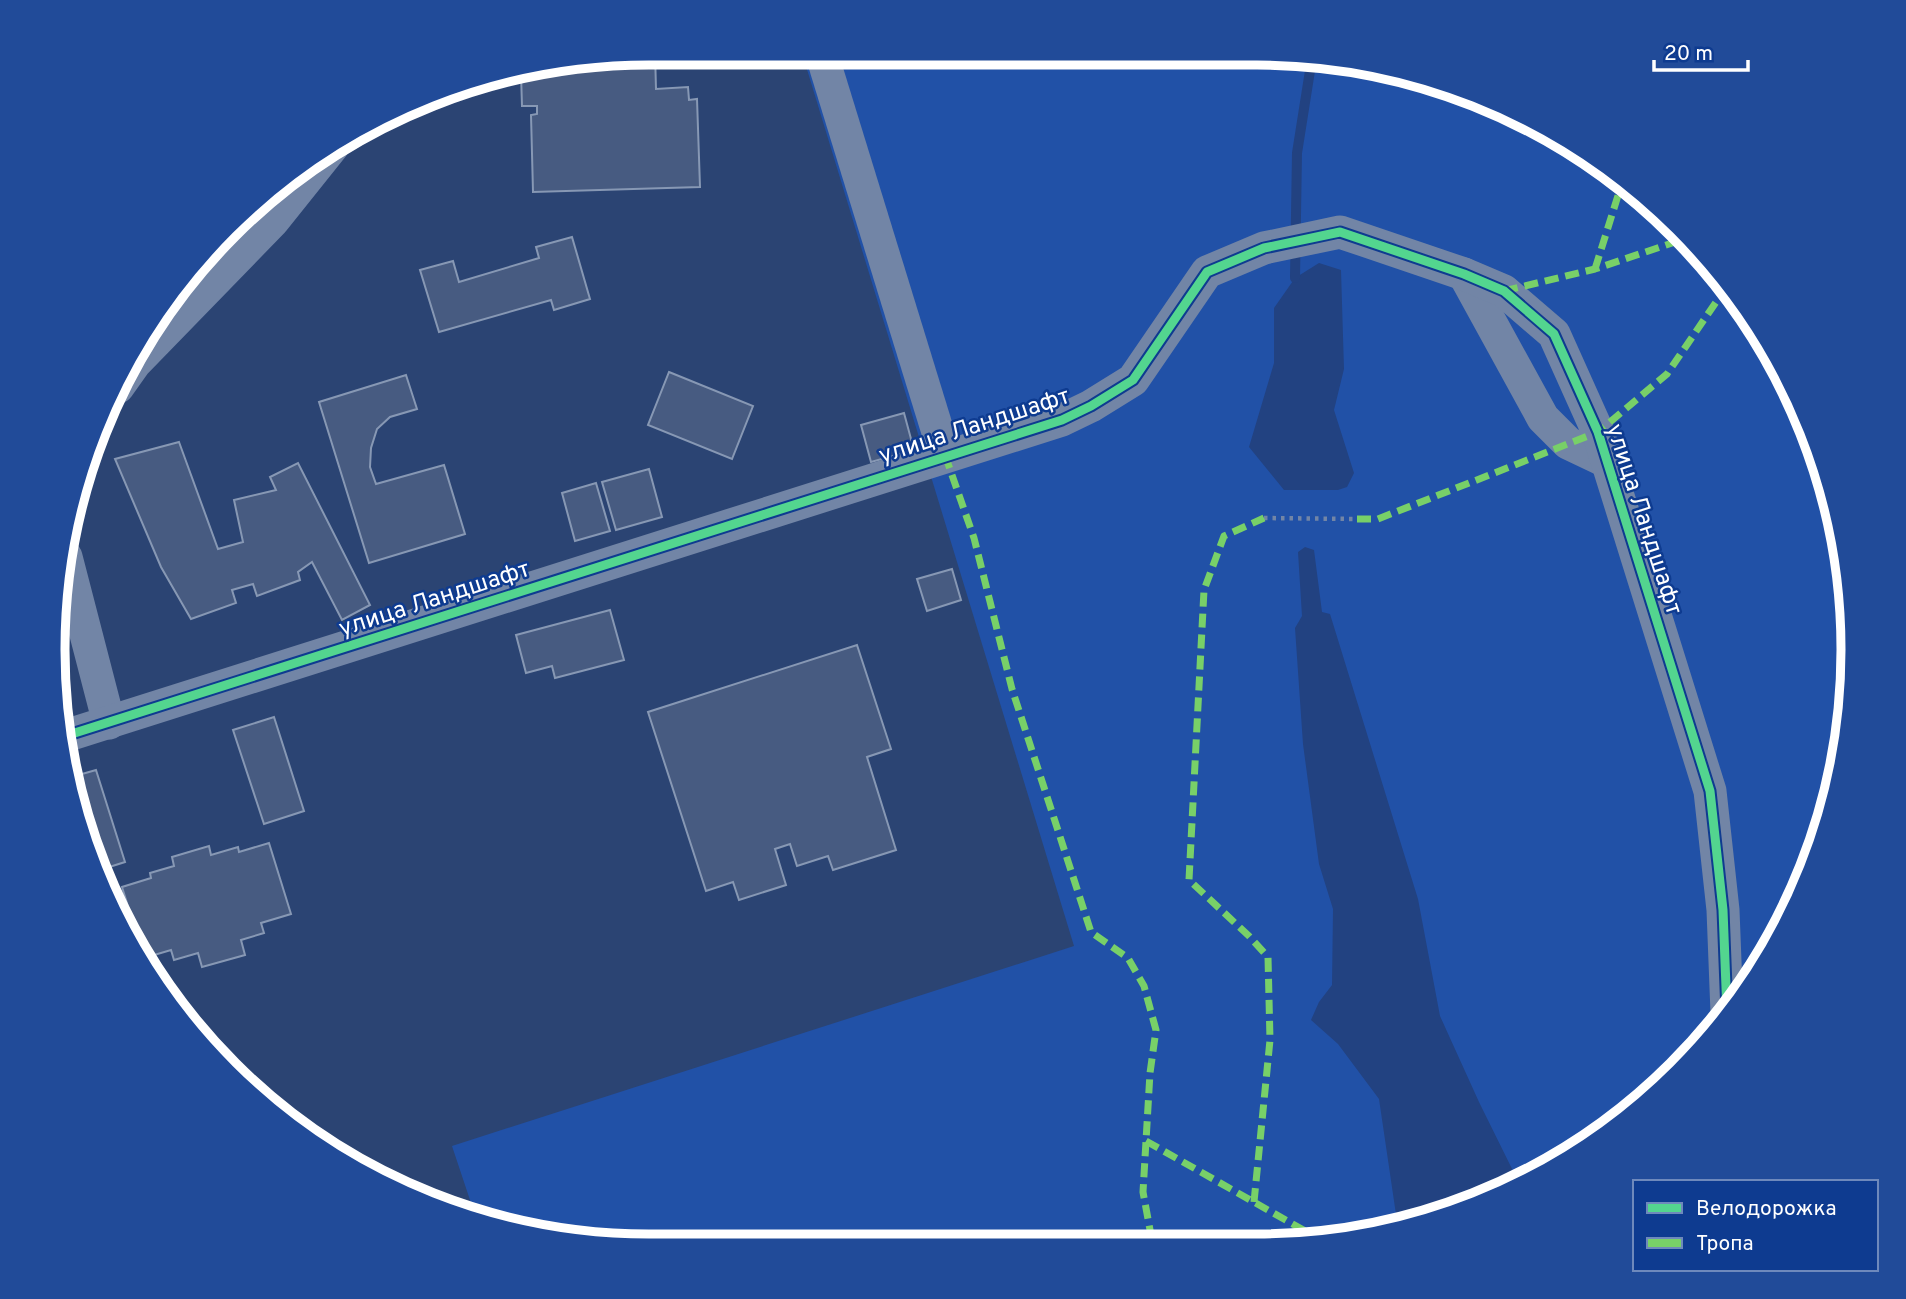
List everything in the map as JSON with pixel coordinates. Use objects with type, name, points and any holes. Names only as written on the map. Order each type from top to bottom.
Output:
[{"type":"street","points":[[825,65],[945,455]]},
{"type":"street","points":[[147,351],[273,221],[310,174]]},
{"type":"street","name":"улица Ландшафт","points":[[71,734],[1062,420],[1133,380],[1207,272],[1264,248],[1340,232],[1464,274],[1504,291],[1554,334],[1598,432],[1710,791],[1723,910],[1726,996]]},
{"type":"street","name":"улица Ландшафт","points":[[1464,274],[1543,418],[1568,443],[1608,462]]},
{"type":"street","points":[[70,573],[108,723]]},
{"type":"path","points":[[1264,518],[1357,519]]},
{"type":"shaded area","points":[[806,65],[1295,66],[1371,76],[1408,85],[1480,109],[1549,143],[1612,186],[1670,236],[1696,264],[1743,325],[1763,357],[1797,426],[1821,498],[1836,573],[1840,611],[1840,688],[1830,764],[1810,837],[1797,873],[1763,942],[1720,1005],[1670,1063],[1642,1089],[1581,1136],[1515,1174],[1480,1190],[1408,1214],[1333,1229],[1256,1234],[611,1233],[535,1223],[472,1206],[452,1146],[1074,946]]},
{"type":"shaded area","points":[[1319,263],[1341,270],[1344,369],[1334,410],[1354,473],[1347,487],[1338,490],[1284,490],[1249,447],[1274,363],[1274,308],[1295,278]]},
{"type":"shaded area","points":[[1305,547],[1314,550],[1322,612],[1330,614],[1418,899],[1440,1016],[1515,1174],[1444,1203],[1396,1217],[1379,1099],[1338,1044],[1311,1020],[1319,1002],[1332,985],[1333,909],[1319,864],[1303,744],[1295,628],[1302,616],[1298,552]]},
{"type":"building","points":[[655,65],[656,89],[688,87],[689,100],[697,99],[700,187],[533,192],[531,115],[537,114],[537,106],[522,106],[521,79],[573,70]]},
{"type":"building","points":[[572,237],[590,299],[554,310],[551,300],[439,332],[420,270],[453,261],[459,282],[539,258],[536,247]]},
{"type":"building","points":[[669,372],[753,406],[732,459],[648,425]]},
{"type":"building","points":[[406,375],[417,409],[390,417],[377,429],[371,448],[370,467],[376,484],[444,465],[465,534],[369,563],[319,402]]},
{"type":"building","points":[[904,413],[914,450],[871,462],[861,425]]},
{"type":"building","points":[[179,442],[218,549],[243,542],[234,500],[276,490],[270,477],[298,463],[370,605],[342,620],[312,562],[298,572],[300,580],[257,596],[253,584],[232,590],[236,603],[191,619],[161,567],[115,459]]},
{"type":"building","points":[[649,469],[662,517],[616,530],[602,482]]},
{"type":"building","points":[[596,483],[610,531],[575,541],[562,493]]},
{"type":"building","points":[[952,569],[961,600],[927,611],[917,579]]},
{"type":"building","points":[[610,610],[624,660],[555,678],[552,666],[526,673],[516,635]]},
{"type":"building","points":[[857,645],[891,749],[867,757],[896,850],[833,870],[828,856],[797,866],[790,844],[775,849],[786,885],[739,900],[733,882],[706,891],[648,712]]},
{"type":"building","points":[[274,717],[304,811],[264,824],[233,730]]},
{"type":"building","points":[[96,770],[125,862],[107,868],[79,775]]},
{"type":"building","points":[[269,843],[291,914],[261,923],[264,933],[241,940],[245,955],[202,967],[198,953],[174,960],[171,950],[152,956],[133,924],[122,887],[151,878],[150,873],[174,866],[172,857],[209,846],[211,855],[238,847],[239,852]]},
{"type":"waterway","points":[[1295,278],[1297,153],[1310,68]]},
{"type":"marked path","points":[[1595,269],[1619,192]]},
{"type":"marked path","points":[[1504,291],[1595,269],[1675,242]]},
{"type":"marked path","points":[[1357,519],[1378,519],[1598,432],[1667,374],[1721,295]]},
{"type":"marked path","points":[[945,455],[974,538],[1012,689],[1091,932],[1128,958],[1144,986],[1156,1030],[1150,1073],[1143,1192],[1151,1234]]},
{"type":"marked path","points":[[1254,1202],[1270,1040],[1268,957],[1189,880],[1204,590],[1224,536],[1264,518]]},
{"type":"marked path","points":[[1146,1141],[1306,1232]]},
{"type":"cycle path","points":[[71,734],[1062,420],[1133,380],[1207,272],[1264,248],[1340,232],[1464,274],[1504,291],[1554,334],[1598,432],[1710,791],[1723,910],[1726,996]]}]
